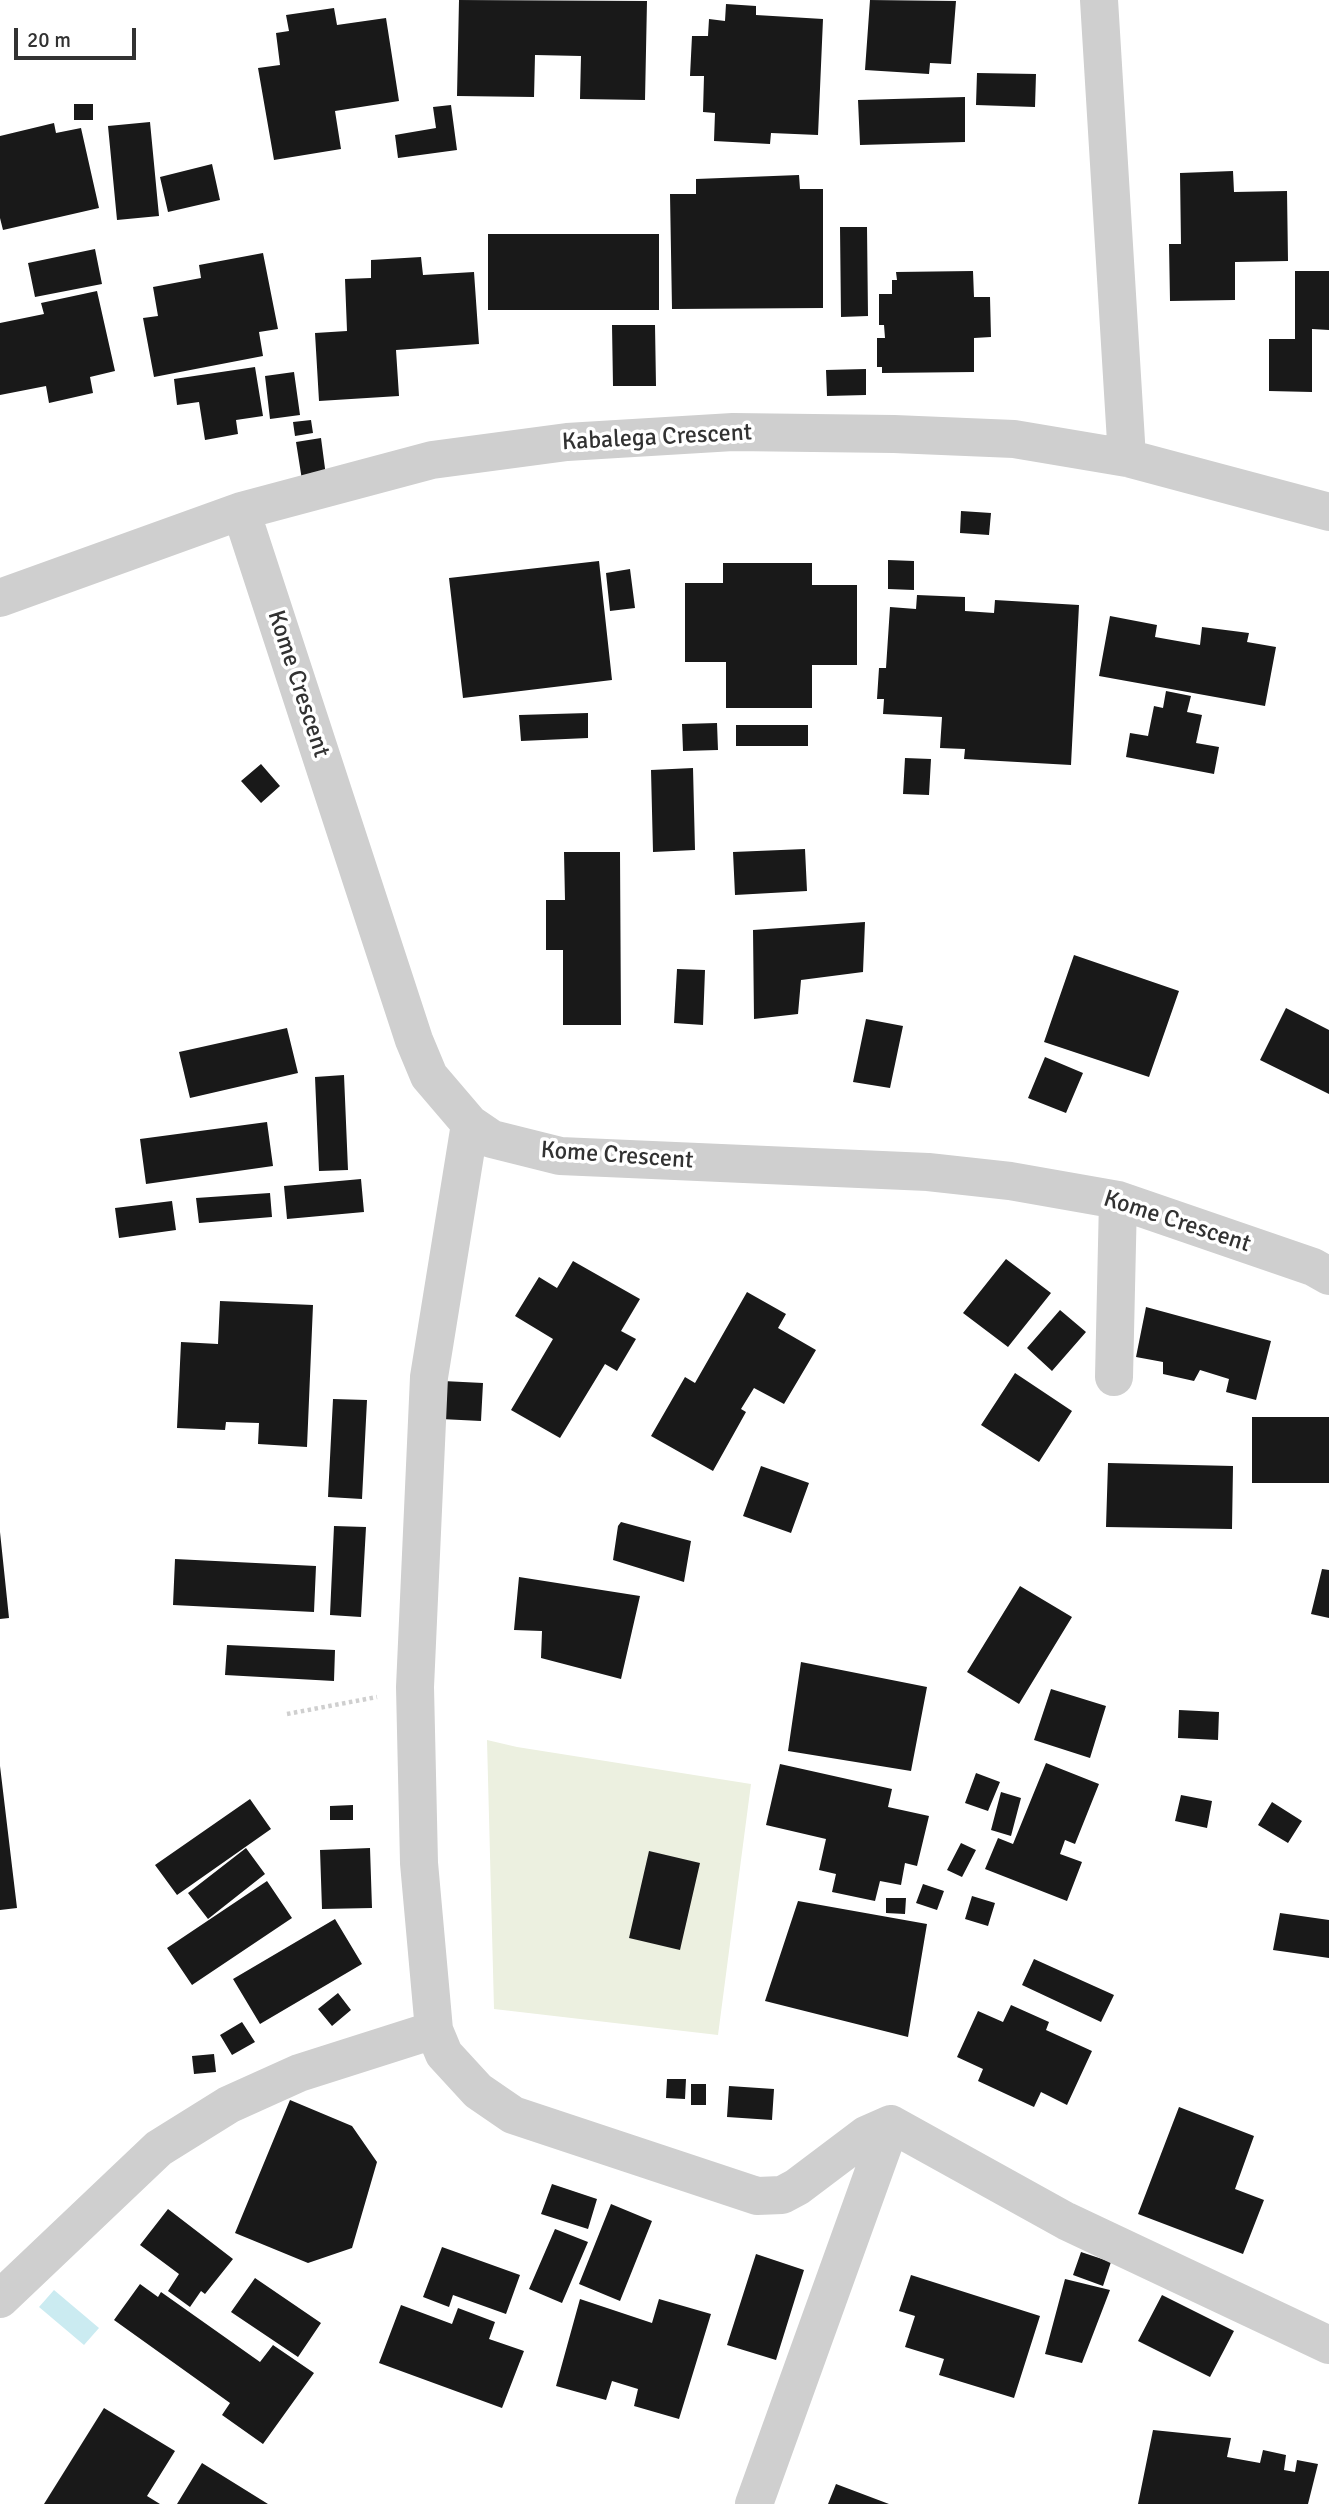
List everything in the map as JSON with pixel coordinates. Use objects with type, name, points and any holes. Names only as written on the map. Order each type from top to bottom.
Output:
[{"type":"street","points":[[1099,0],[1127,458]]},
{"type":"street","name":"Kabalega Crescent","points":[[0,598],[241,511],[432,460],[580,441],[733,432],[1014,439],[1127,458],[1329,512]]},
{"type":"street","name":"Kome Crescent","points":[[241,511],[414,1040],[429,1076],[470,1124],[492,1139],[560,1156],[928,1172],[1010,1181],[1118,1200],[1313,1267],[1329,1276]]},
{"type":"street","points":[[470,1124],[429,1377],[415,1687],[419,1863],[434,2030],[444,2054],[457,2072],[513,2115],[744,2193],[771,2197],[782,2195],[866,2135],[891,2124]]},
{"type":"street","points":[[1114,1377],[1118,1200]]},
{"type":"street","points":[[0,2299],[159,2148],[216,2112],[299,2073],[434,2030]]},
{"type":"street","points":[[891,2124],[1066,2221],[1329,2345]]},
{"type":"street","points":[[754,2504],[891,2124]]},
{"type":"path","points":[[287,1714],[356,1704],[415,1687]]},
{"type":"green space","points":[[487,1740],[751,1784],[718,2035],[494,2009]]},
{"type":"water","points":[[54,2290],[99,2328],[84,2345],[39,2307]]},
{"type":"building","points":[[459,0],[647,1],[645,100],[580,99],[581,56],[535,55],[534,97],[457,96]]},
{"type":"building","points":[[870,0],[956,1],[951,64],[930,63],[929,74],[865,70]]},
{"type":"building","points":[[726,4],[756,6],[756,15],[823,19],[818,135],[771,133],[770,144],[714,141],[715,113],[703,112],[704,76],[690,76],[692,36],[708,36],[709,19],[725,21]]},
{"type":"building","points":[[334,8],[337,25],[386,18],[399,101],[335,111],[341,149],[274,160],[258,68],[280,65],[276,33],[289,31],[286,15]]},
{"type":"building","points":[[977,73],[1036,74],[1035,107],[976,105]]},
{"type":"building","points":[[965,97],[965,142],[860,145],[858,100]]},
{"type":"building","points":[[74,104],[93,104],[93,120],[74,120]]},
{"type":"building","points":[[451,105],[457,150],[398,158],[395,135],[436,128],[433,107]]},
{"type":"building","points":[[150,122],[159,216],[117,220],[108,126]]},
{"type":"building","points":[[54,123],[56,133],[81,128],[99,208],[3,230],[0,218],[0,136]]},
{"type":"building","points":[[212,164],[220,200],[168,212],[160,177]]},
{"type":"building","points":[[1233,171],[1234,192],[1287,191],[1288,261],[1235,262],[1235,300],[1170,301],[1169,244],[1181,244],[1180,173]]},
{"type":"building","points":[[799,175],[800,189],[823,189],[823,308],[672,309],[670,194],[696,194],[696,179]]},
{"type":"building","points":[[840,227],[867,227],[868,316],[841,317]]},
{"type":"building","points":[[488,234],[659,234],[659,310],[488,310]]},
{"type":"building","points":[[95,249],[102,284],[35,297],[28,263]]},
{"type":"building","points":[[263,253],[278,329],[259,332],[263,356],[154,377],[143,318],[158,316],[153,287],[201,278],[199,265]]},
{"type":"building","points":[[421,257],[423,275],[474,272],[479,344],[396,350],[399,396],[319,401],[315,333],[347,331],[345,279],[371,278],[371,260]]},
{"type":"building","points":[[973,271],[974,297],[990,297],[991,337],[974,338],[974,372],[882,373],[882,367],[877,367],[877,338],[885,338],[884,325],[879,325],[879,294],[892,294],[892,280],[897,280],[896,272]]},
{"type":"building","points":[[1295,271],[1329,271],[1329,330],[1312,329],[1312,392],[1269,391],[1269,339],[1295,339]]},
{"type":"building","points":[[97,291],[115,371],[90,377],[93,393],[49,403],[46,386],[0,395],[0,323],[44,314],[41,303]]},
{"type":"building","points":[[612,325],[655,325],[656,386],[613,386]]},
{"type":"building","points":[[255,367],[263,416],[236,420],[238,434],[205,440],[199,402],[177,405],[174,379]]},
{"type":"building","points":[[866,369],[866,395],[827,396],[826,370]]},
{"type":"building","points":[[294,372],[300,415],[270,419],[265,376]]},
{"type":"building","points":[[311,420],[313,433],[295,436],[293,422]]},
{"type":"building","points":[[321,438],[326,476],[302,480],[296,442]]},
{"type":"building","points":[[961,511],[991,513],[989,535],[960,533]]},
{"type":"building","points":[[888,560],[914,561],[914,590],[888,589]]},
{"type":"building","points":[[599,561],[612,680],[463,698],[449,578]]},
{"type":"building","points":[[723,563],[812,563],[812,585],[857,585],[857,665],[812,665],[812,708],[726,708],[726,662],[685,662],[685,583],[723,583]]},
{"type":"building","points":[[630,569],[635,608],[610,611],[606,573]]},
{"type":"building","points":[[917,595],[965,597],[965,611],[994,613],[995,600],[1079,605],[1071,765],[964,759],[965,749],[940,748],[942,717],[883,714],[884,699],[877,699],[879,668],[886,668],[890,607],[916,609]]},
{"type":"building","points":[[1110,616],[1157,625],[1155,637],[1200,645],[1202,627],[1249,633],[1247,642],[1276,647],[1265,706],[1099,676]]},
{"type":"building","points":[[1166,691],[1191,696],[1187,712],[1202,715],[1196,743],[1219,747],[1214,774],[1126,757],[1130,733],[1148,736],[1154,706],[1163,708]]},
{"type":"building","points":[[588,713],[588,738],[521,741],[519,715]]},
{"type":"building","points":[[717,723],[718,750],[683,751],[682,724]]},
{"type":"building","points":[[736,725],[808,725],[808,746],[736,746]]},
{"type":"building","points":[[905,758],[931,759],[929,795],[903,794]]},
{"type":"building","points":[[261,764],[280,786],[261,803],[241,781]]},
{"type":"building","points":[[693,768],[695,850],[653,852],[651,770]]},
{"type":"building","points":[[805,849],[807,891],[735,895],[733,852]]},
{"type":"building","points":[[564,852],[620,852],[621,1025],[563,1025],[563,950],[546,950],[546,900],[565,900]]},
{"type":"building","points":[[865,922],[863,972],[801,980],[798,1014],[754,1019],[753,930]]},
{"type":"building","points":[[1074,955],[1179,991],[1149,1077],[1044,1042]]},
{"type":"building","points":[[677,969],[705,970],[703,1025],[674,1023]]},
{"type":"building","points":[[1286,1008],[1329,1030],[1329,1094],[1260,1060]]},
{"type":"building","points":[[866,1019],[903,1026],[890,1088],[853,1082]]},
{"type":"building","points":[[287,1028],[298,1073],[190,1098],[179,1052]]},
{"type":"building","points":[[1045,1057],[1083,1073],[1066,1113],[1028,1098]]},
{"type":"building","points":[[344,1075],[348,1170],[319,1171],[315,1077]]},
{"type":"building","points":[[267,1122],[273,1166],[146,1184],[140,1139]]},
{"type":"building","points":[[361,1179],[364,1212],[287,1219],[284,1186]]},
{"type":"building","points":[[270,1193],[272,1217],[199,1223],[196,1198]]},
{"type":"building","points":[[172,1201],[176,1230],[119,1238],[115,1208]]},
{"type":"building","points":[[1006,1259],[1051,1293],[1008,1347],[963,1313]]},
{"type":"building","points":[[573,1261],[640,1299],[621,1331],[636,1339],[617,1371],[605,1364],[560,1438],[511,1410],[553,1339],[515,1316],[539,1277],[557,1288]]},
{"type":"building","points":[[747,1292],[786,1314],[778,1328],[816,1350],[784,1404],[754,1388],[741,1409],[746,1412],[713,1471],[651,1436],[685,1377],[695,1383]]},
{"type":"building","points":[[220,1301],[313,1305],[307,1447],[258,1444],[259,1423],[226,1422],[225,1430],[177,1428],[181,1342],[218,1344]]},
{"type":"building","points":[[1146,1307],[1271,1341],[1256,1400],[1226,1392],[1229,1379],[1200,1370],[1194,1381],[1163,1374],[1163,1362],[1136,1357]]},
{"type":"building","points":[[1060,1310],[1086,1332],[1052,1371],[1027,1348]]},
{"type":"building","points":[[1015,1373],[1072,1411],[1039,1462],[981,1425]]},
{"type":"building","points":[[443,1381],[483,1383],[481,1421],[441,1419]]},
{"type":"building","points":[[333,1399],[367,1400],[362,1499],[328,1497]]},
{"type":"building","points":[[1252,1417],[1329,1417],[1329,1483],[1252,1483]]},
{"type":"building","points":[[1108,1463],[1233,1466],[1232,1529],[1106,1527]]},
{"type":"building","points":[[761,1466],[809,1483],[791,1533],[743,1516]]},
{"type":"building","points":[[621,1522],[691,1541],[684,1582],[613,1560],[618,1526]]},
{"type":"building","points":[[334,1526],[366,1527],[361,1617],[330,1615]]},
{"type":"building","points":[[0,1532],[9,1618],[0,1619]]},
{"type":"building","points":[[175,1559],[316,1566],[314,1612],[173,1605]]},
{"type":"building","points":[[1322,1569],[1329,1570],[1329,1618],[1311,1614]]},
{"type":"building","points":[[519,1577],[640,1596],[621,1679],[541,1658],[542,1631],[514,1630]]},
{"type":"building","points":[[1020,1586],[1072,1617],[1019,1704],[967,1672]]},
{"type":"building","points":[[227,1645],[335,1650],[334,1681],[225,1675]]},
{"type":"building","points":[[801,1662],[927,1687],[911,1771],[788,1751]]},
{"type":"building","points":[[1051,1689],[1106,1706],[1090,1758],[1034,1740]]},
{"type":"building","points":[[1179,1710],[1219,1712],[1218,1740],[1178,1738]]},
{"type":"building","points":[[1046,1763],[1099,1784],[1075,1844],[1065,1840],[1060,1854],[1082,1862],[1067,1901],[985,1869],[998,1838],[1013,1844]]},
{"type":"building","points":[[780,1764],[892,1789],[888,1807],[929,1816],[917,1866],[905,1863],[901,1885],[880,1881],[875,1901],[832,1892],[836,1874],[819,1870],[826,1839],[766,1825]]},
{"type":"building","points":[[0,1766],[17,1908],[0,1910]]},
{"type":"building","points":[[976,1773],[1000,1782],[988,1811],[965,1803]]},
{"type":"building","points":[[1001,1792],[1021,1798],[1011,1836],[991,1830]]},
{"type":"building","points":[[1181,1795],[1212,1801],[1207,1828],[1175,1821]]},
{"type":"building","points":[[250,1799],[271,1829],[177,1895],[155,1865]]},
{"type":"building","points":[[1272,1802],[1302,1821],[1288,1843],[1258,1825]]},
{"type":"building","points":[[353,1805],[353,1820],[330,1820],[330,1806]]},
{"type":"building","points":[[961,1843],[976,1850],[962,1877],[947,1870]]},
{"type":"building","points":[[246,1848],[265,1874],[208,1919],[188,1893]]},
{"type":"building","points":[[370,1848],[372,1908],[322,1909],[320,1850]]},
{"type":"building","points":[[649,1851],[700,1863],[680,1950],[629,1938]]},
{"type":"building","points":[[267,1881],[292,1918],[192,1985],[167,1948]]},
{"type":"building","points":[[923,1884],[944,1891],[937,1910],[916,1903]]},
{"type":"building","points":[[972,1896],[995,1903],[988,1926],[965,1919]]},
{"type":"building","points":[[886,1898],[906,1898],[905,1914],[886,1913]]},
{"type":"building","points":[[798,1901],[927,1924],[908,2037],[765,2001]]},
{"type":"building","points":[[1280,1913],[1329,1920],[1329,1958],[1273,1950]]},
{"type":"building","points":[[335,1919],[362,1964],[260,2024],[233,1979]]},
{"type":"building","points":[[1034,1959],[1114,1995],[1101,2022],[1022,1985]]},
{"type":"building","points":[[338,1993],[351,2010],[332,2026],[318,2009]]},
{"type":"building","points":[[1011,2005],[1049,2022],[1046,2030],[1092,2051],[1067,2105],[1041,2092],[1034,2107],[978,2081],[983,2069],[957,2057],[978,2011],[1003,2022]]},
{"type":"building","points":[[242,2022],[255,2042],[232,2055],[220,2035]]},
{"type":"building","points":[[214,2054],[216,2072],[194,2074],[192,2056]]},
{"type":"building","points":[[667,2079],[686,2079],[685,2099],[666,2098]]},
{"type":"building","points":[[691,2084],[706,2084],[706,2105],[691,2105]]},
{"type":"building","points":[[729,2086],[774,2089],[772,2120],[727,2117]]},
{"type":"building","points":[[290,2100],[352,2126],[377,2162],[352,2248],[308,2263],[235,2233]]},
{"type":"building","points":[[1179,2107],[1254,2136],[1235,2189],[1264,2200],[1243,2254],[1138,2214]]},
{"type":"building","points":[[552,2184],[597,2199],[588,2229],[541,2214]]},
{"type":"building","points":[[611,2204],[652,2221],[620,2301],[579,2284]]},
{"type":"building","points":[[168,2209],[233,2259],[205,2294],[201,2291],[190,2307],[168,2291],[179,2274],[140,2245]]},
{"type":"building","points":[[555,2229],[588,2242],[562,2303],[529,2289]]},
{"type":"building","points":[[442,2247],[520,2275],[506,2314],[453,2295],[449,2307],[423,2297]]},
{"type":"building","points":[[1081,2252],[1111,2262],[1103,2286],[1073,2275]]},
{"type":"building","points":[[756,2254],[804,2270],[776,2360],[727,2345]]},
{"type":"building","points":[[911,2275],[1040,2316],[1014,2398],[939,2375],[944,2359],[905,2347],[915,2316],[899,2311]]},
{"type":"building","points":[[255,2278],[321,2323],[298,2357],[231,2312]]},
{"type":"building","points":[[1065,2279],[1110,2290],[1082,2363],[1045,2354]]},
{"type":"building","points":[[140,2284],[158,2297],[161,2292],[260,2362],[273,2345],[314,2373],[263,2444],[222,2415],[230,2403],[114,2320]]},
{"type":"building","points":[[1162,2295],[1234,2331],[1210,2377],[1138,2341]]},
{"type":"building","points":[[580,2299],[652,2323],[659,2299],[711,2314],[679,2419],[634,2406],[638,2389],[612,2381],[606,2400],[556,2386]]},
{"type":"building","points":[[401,2305],[452,2324],[458,2308],[495,2322],[489,2339],[524,2351],[502,2408],[379,2363]]},
{"type":"building","points":[[104,2408],[175,2451],[147,2496],[160,2504],[44,2504]]},
{"type":"building","points":[[1153,2430],[1231,2438],[1227,2457],[1260,2463],[1263,2450],[1286,2455],[1284,2470],[1295,2472],[1297,2460],[1318,2464],[1308,2504],[1138,2504]]},
{"type":"building","points":[[202,2463],[268,2504],[177,2504]]},
{"type":"building","points":[[836,2484],[889,2504],[828,2504]]}]
